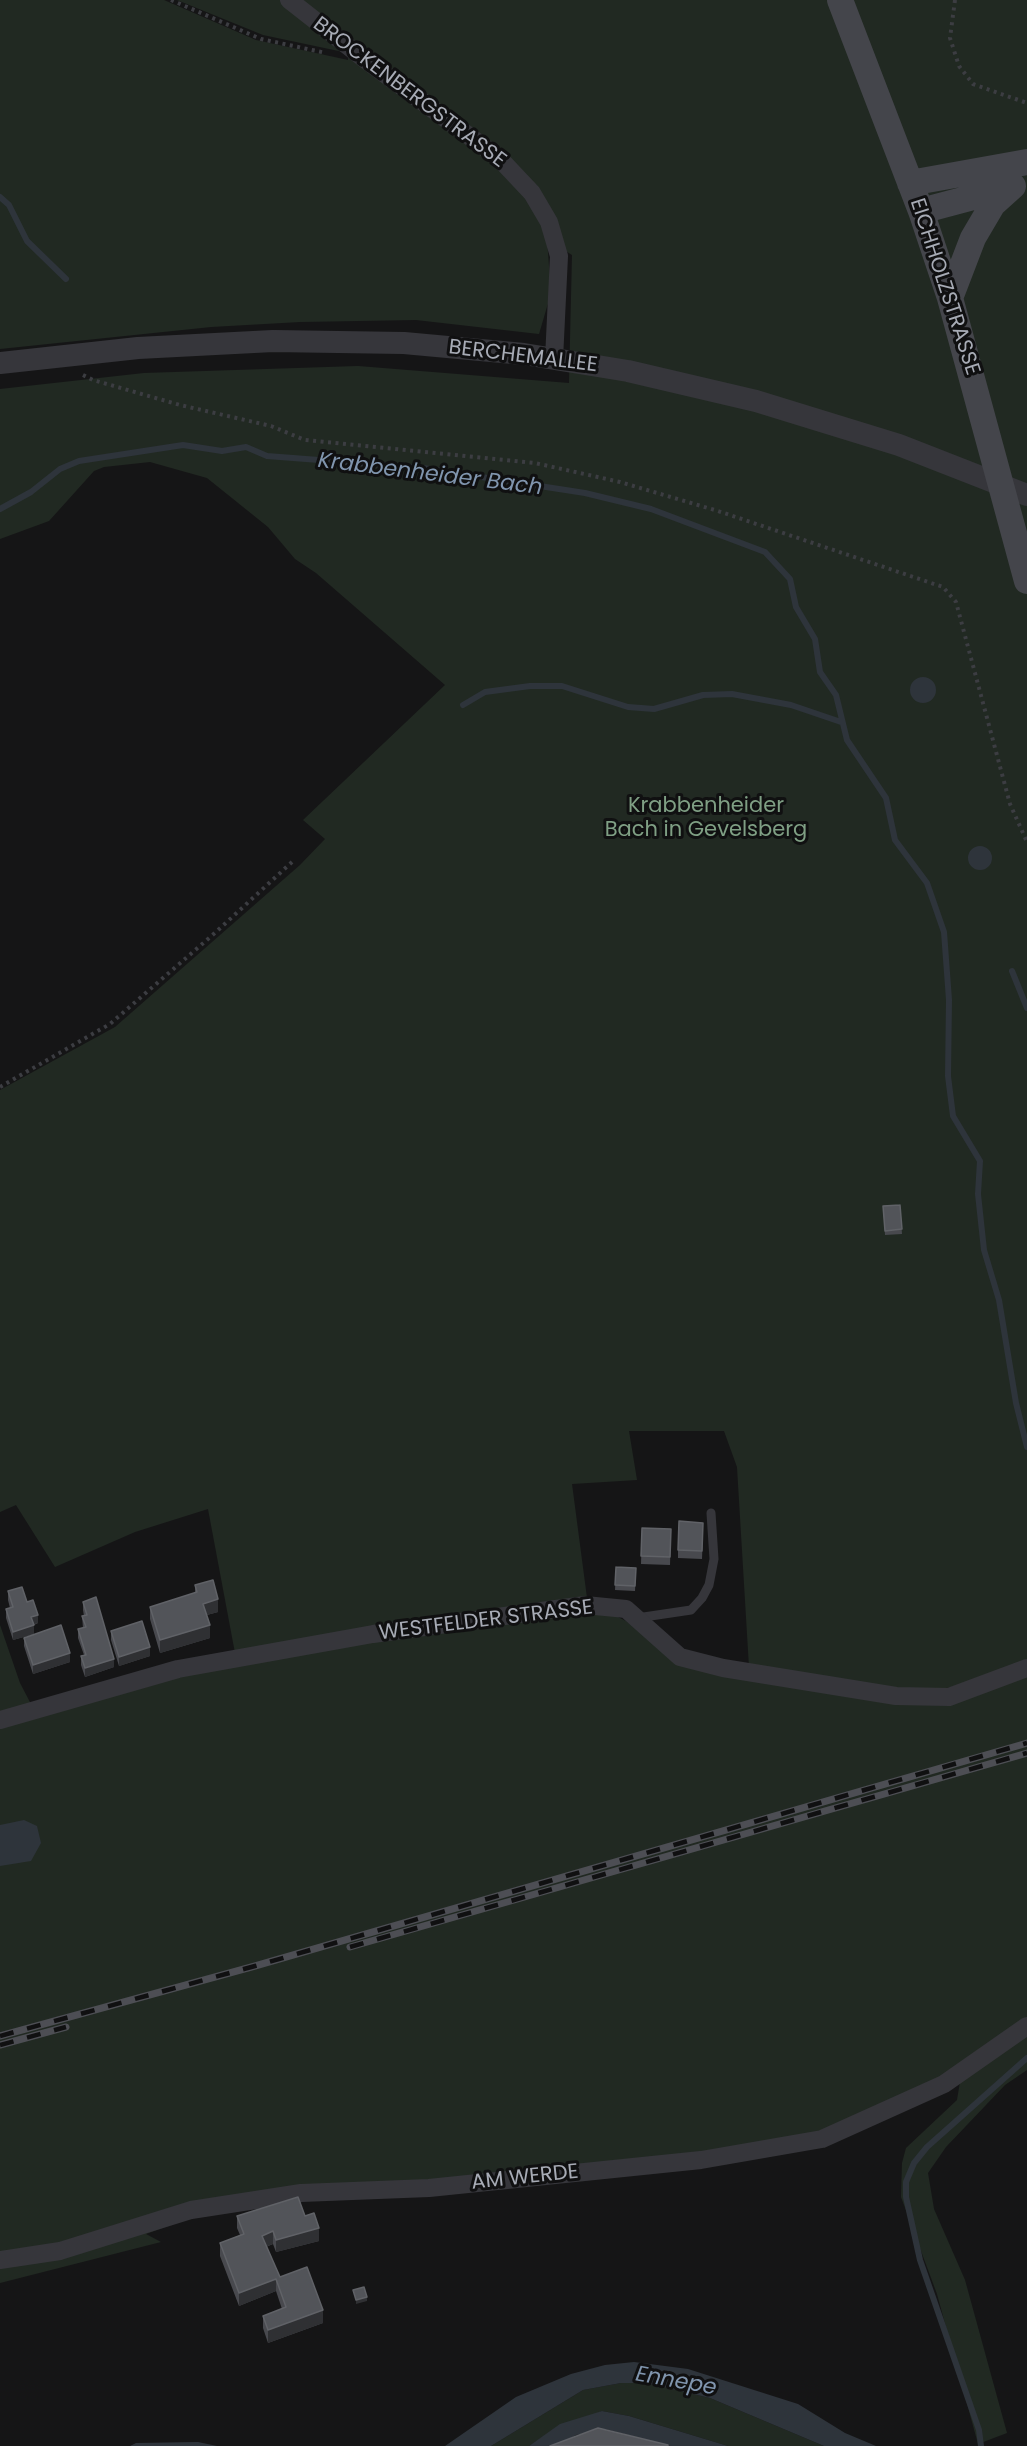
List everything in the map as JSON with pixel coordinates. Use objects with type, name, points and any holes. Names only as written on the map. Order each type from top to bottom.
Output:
[{"type":"main road","name":"EICHHOLZSTRASSE","points":[[840,0],[921,211],[950,298],[1027,581]]},
{"type":"main road","points":[[910,183],[1027,162]]},
{"type":"main road","points":[[921,211],[1020,185]]},
{"type":"main road","points":[[950,298],[973,238],[993,204],[1020,185]]},
{"type":"street","name":"BROCKENBERGSTRASSE","points":[[289,0],[363,58],[499,158],[532,193],[549,222],[559,256],[554,359]]},
{"type":"street","name":"BERCHEMALLEE","points":[[0,363],[138,348],[273,341],[404,343],[554,359],[628,371],[756,400],[899,445],[1027,495]]},
{"type":"street","name":"WESTFELDER STRASSE","points":[[0,1720],[178,1669],[373,1634],[585,1605],[626,1609],[680,1658],[723,1668],[896,1696],[949,1696],[1027,1668]]},
{"type":"street","name":"AM WERDE","points":[[0,2260],[60,2251],[191,2210],[301,2193],[429,2188],[702,2160],[822,2139],[944,2084],[1027,2026]]},
{"type":"lane","points":[[637,1618],[669,1616],[691,1610],[702,1598],[709,1585],[714,1559],[711,1513]]},
{"type":"path","points":[[171,0],[261,39],[363,58]]},
{"type":"path","points":[[955,0],[950,38],[958,66],[973,84],[1027,103]]},
{"type":"path","points":[[91,372],[79,373],[93,381],[180,405],[271,426],[305,440],[535,463],[620,482],[718,511],[943,587],[956,602],[1010,804],[1027,842]]},
{"type":"path","points":[[0,1087],[110,1024],[292,862]]},
{"type":"green space","name":"Krabbenheider Bach in Gevelsberg","points":[[0,0],[164,0],[256,40],[348,60],[348,53],[263,35],[177,0],[1027,0],[1027,1664],[946,1693],[896,1692],[749,1667],[737,1467],[724,1431],[629,1431],[637,1480],[572,1484],[587,1598],[235,1653],[208,1509],[135,1532],[55,1567],[16,1505],[0,1512],[0,1090],[115,1027],[300,865],[325,839],[303,820],[445,685],[316,573],[295,559],[268,527],[207,478],[150,462],[104,467],[94,471],[49,521],[0,539],[0,389],[144,373],[358,366],[569,383],[572,255],[547,239],[551,293],[539,334],[416,320],[300,322],[211,327],[0,349]]},
{"type":"green space","points":[[566,1612],[614,1615],[626,1621],[674,1658],[893,1700],[1027,1670],[1027,2070],[1005,2085],[946,2147],[928,2173],[934,2209],[965,2280],[1007,2433],[978,2444],[937,2294],[901,2197],[902,2163],[906,2148],[957,2100],[961,2076],[820,2136],[699,2157],[232,2203],[146,2234],[161,2242],[0,2283],[0,1725],[68,1703],[261,1658]]},
{"type":"green space","points":[[0,1625],[20,1683],[32,1706],[0,1715]]},
{"type":"green space","points":[[621,2383],[646,2383],[710,2398],[824,2446],[728,2446],[629,2416],[602,2411],[544,2436],[529,2446],[491,2446],[583,2390]]},
{"type":"water","points":[[923,677],[932,681],[936,690],[932,699],[923,703],[914,699],[910,690],[914,681]]},
{"type":"water","points":[[980,846],[989,849],[992,858],[989,867],[980,870],[971,867],[968,858],[971,849]]},
{"type":"water","points":[[24,1820],[37,1826],[41,1843],[31,1861],[0,1866],[0,1825]]},
{"type":"water","name":"Ennepe","points":[[634,2362],[688,2369],[798,2404],[845,2433],[876,2446],[824,2446],[710,2398],[646,2383],[621,2383],[583,2390],[491,2446],[445,2446],[516,2397],[571,2374],[605,2365]]},
{"type":"water","points":[[602,2411],[629,2416],[728,2446],[670,2446],[605,2429],[576,2435],[558,2446],[529,2446],[560,2424]]},
{"type":"water","points":[[198,2442],[217,2446],[130,2446],[136,2443]]},
{"type":"building","points":[[900,1205],[902,1229],[885,1231],[883,1206]]},
{"type":"building","points":[[679,1521],[703,1523],[702,1551],[678,1550]]},
{"type":"building","points":[[642,1528],[671,1529],[670,1557],[641,1556]]},
{"type":"building","points":[[616,1567],[636,1568],[635,1586],[615,1585]]},
{"type":"building","points":[[213,1580],[218,1599],[203,1604],[210,1625],[160,1640],[150,1607],[197,1592],[195,1585]]},
{"type":"building","points":[[22,1587],[27,1602],[33,1600],[38,1615],[31,1617],[34,1625],[13,1632],[6,1609],[13,1607],[8,1591]]},
{"type":"building","points":[[96,1597],[114,1659],[85,1668],[81,1656],[86,1655],[78,1629],[86,1627],[82,1616],[87,1615],[83,1602]]},
{"type":"building","points":[[142,1621],[150,1647],[119,1657],[111,1631]]},
{"type":"building","points":[[61,1625],[70,1653],[33,1665],[24,1638]]},
{"type":"building","points":[[298,2197],[305,2216],[314,2213],[319,2228],[276,2240],[273,2231],[262,2236],[280,2277],[307,2267],[323,2310],[268,2330],[263,2316],[286,2307],[276,2279],[239,2293],[220,2243],[244,2234],[237,2216]]},
{"type":"building","points":[[364,2287],[367,2297],[356,2300],[353,2290]]},
{"type":"building","points":[[598,2428],[668,2445],[668,2446],[550,2446]]},
{"type":"waterway","name":"Krabbenheider Bach","points":[[0,197],[9,205],[27,241],[66,279]]},
{"type":"waterway","name":"Krabbenheider Bach","points":[[0,509],[31,492],[60,469],[79,461],[183,445],[222,451],[246,447],[267,456],[423,468],[585,493],[651,509],[765,552],[790,579],[796,607],[815,639],[820,672],[836,695],[847,740],[886,798],[895,840],[927,883],[944,932],[949,1000],[948,1076],[953,1116],[980,1161],[978,1194],[984,1250],[999,1300],[1016,1403],[1027,1447]]},
{"type":"waterway","points":[[463,705],[485,692],[530,686],[562,686],[628,707],[654,709],[703,695],[732,694],[791,705],[841,722]]},
{"type":"waterway","points":[[1012,971],[1027,1008]]},
{"type":"waterway","name":"Krabbenheider Bach","points":[[981,2446],[979,2430],[920,2260],[906,2197],[906,2182],[914,2163],[927,2147],[1027,2058]]},
{"type":"railway","points":[[0,2036],[255,1966],[1027,1743]]},
{"type":"railway","points":[[350,1947],[1027,1753]]},
{"type":"railway","points":[[0,2045],[66,2027]]}]
